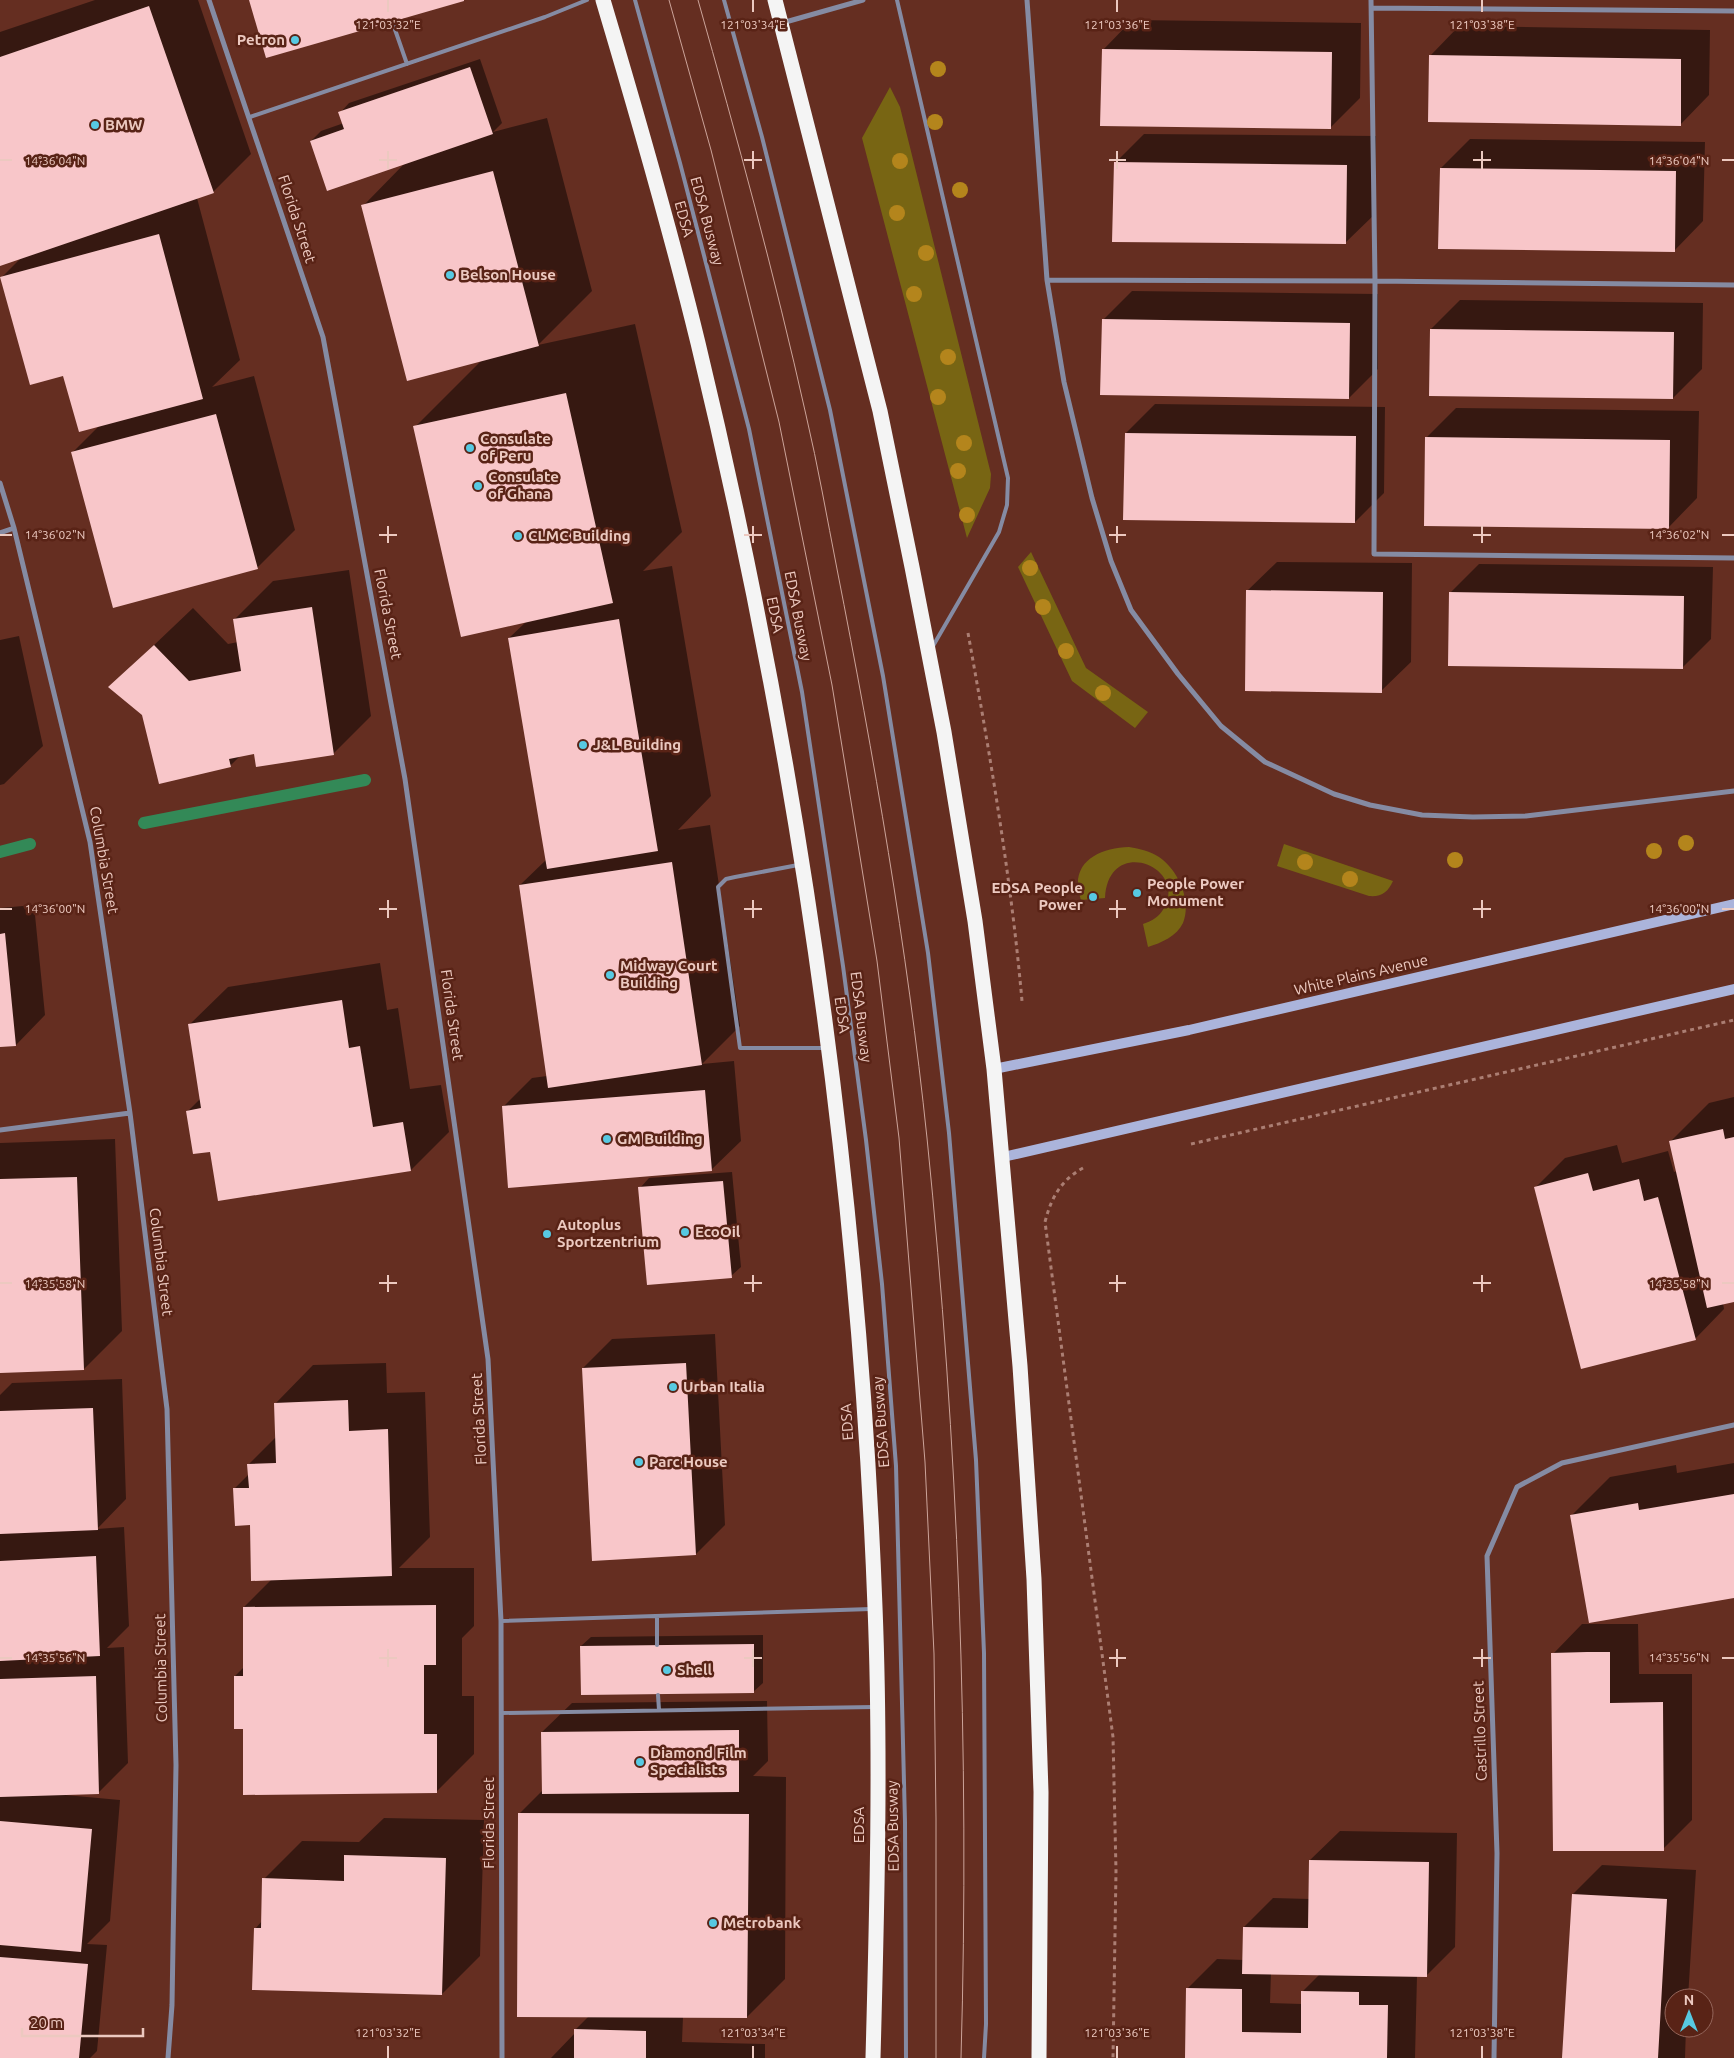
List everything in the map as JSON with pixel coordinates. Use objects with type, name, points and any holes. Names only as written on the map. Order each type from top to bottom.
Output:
[{"type":"highway","name":"EDSA","points":[[603,0],[637,114],[698,343],[745,554],[772,689],[802,864],[829,1048],[859,1343],[875,1608],[877,1914],[873,2058]]},
{"type":"highway","points":[[775,0],[880,411],[944,732],[974,912],[1003,1157],[1034,1579],[1041,1792],[1039,2058]]},
{"type":"street","name":"Florida Street","points":[[209,0],[323,338],[405,779],[488,1359],[501,1621],[502,2058]]},
{"type":"street","points":[[782,23],[863,0]]},
{"type":"street","points":[[1027,0],[1047,280],[1064,382],[1092,498],[1111,560],[1131,610],[1178,674],[1220,726],[1265,762],[1334,794],[1422,815],[1472,817],[1526,816],[1734,791]]},
{"type":"street","points":[[1371,0],[1375,281],[1374,554],[1734,558]]},
{"type":"street","points":[[1372,8],[1734,10]]},
{"type":"street","points":[[1047,280],[1734,285]]},
{"type":"street","name":"Columbia Street","points":[[0,483],[14,528],[90,842],[130,1112],[167,1409],[176,1765],[172,2005],[168,2058]]},
{"type":"street","points":[[0,533],[14,528]]},
{"type":"street","name":"White Plains Avenue","points":[[994,1069],[1189,1030],[1734,904]]},
{"type":"street","points":[[1003,1157],[1734,989]]},
{"type":"street","points":[[0,1130],[130,1112]]},
{"type":"street","name":"Castrillo Street","points":[[1494,2058],[1497,1852],[1487,1556],[1517,1487],[1562,1463],[1734,1425]]},
{"type":"lane","points":[[250,117],[587,0]]},
{"type":"lane","name":"EDSA Busway","points":[[635,0],[680,163],[749,429],[802,692],[846,985],[882,1284],[896,1466],[905,1822],[906,2058]]},
{"type":"lane","points":[[724,0],[762,137],[830,410],[882,676],[928,953],[949,1133],[976,1460],[984,1663],[986,2024],[984,2058]]},
{"type":"lane","points":[[897,0],[1008,478],[1007,505],[999,532],[928,654]]},
{"type":"lane","points":[[392,21],[407,64]]},
{"type":"lane","points":[[802,864],[726,879],[718,887],[740,1048],[829,1048]]},
{"type":"lane","points":[[501,1621],[875,1608]]},
{"type":"lane","points":[[657,1617],[657,1645]]},
{"type":"lane","points":[[658,1695],[659,1710]]},
{"type":"lane","points":[[502,1713],[877,1707]]},
{"type":"path","points":[[961,598],[995,780],[1022,1001]]},
{"type":"path","points":[[1185,1145],[1734,1020]]},
{"type":"path","points":[[1086,1166],[1074,1172],[1059,1188],[1048,1207],[1045,1222],[1113,1737],[1116,1871],[1113,2058]]},
{"type":"shaded area","points":[[890,87],[900,107],[991,474],[990,488],[967,538],[862,138]]},
{"type":"shaded area","points":[[1031,552],[1086,668],[1148,712],[1135,728],[1072,681],[1018,567]]},
{"type":"shaded area","points":[[1284,844],[1393,881],[1384,893],[1378,896],[1369,896],[1277,866]]},
{"type":"shaded area","points":[[1129,847],[1152,853],[1166,863],[1182,886],[1186,905],[1183,923],[1177,932],[1148,947],[1143,924],[1160,914],[1164,908],[1168,893],[1165,880],[1157,870],[1145,864],[1131,862],[1119,867],[1109,879],[1105,898],[1081,900],[1078,887],[1082,867],[1088,860],[1107,850]]},
{"type":"building","name":"Petron","points":[[249,0],[464,0],[464,1],[266,58]]},
{"type":"building","name":"BMW","points":[[149,6],[214,193],[0,266],[0,57]]},
{"type":"building","points":[[1102,49],[1332,52],[1331,129],[1100,126]]},
{"type":"building","points":[[1429,55],[1681,59],[1681,126],[1428,122]]},
{"type":"building","points":[[470,67],[493,134],[327,191],[310,141],[344,129],[338,112]]},
{"type":"building","points":[[1114,162],[1347,165],[1346,244],[1112,242]]},
{"type":"building","points":[[1440,168],[1676,171],[1675,252],[1438,249]]},
{"type":"building","name":"Belson House","points":[[493,171],[539,346],[407,381],[361,205]]},
{"type":"building","points":[[159,234],[203,399],[79,432],[63,376],[30,385],[0,277]]},
{"type":"building","points":[[1102,319],[1350,323],[1349,399],[1100,395]]},
{"type":"building","points":[[1430,329],[1674,332],[1673,399],[1429,396]]},
{"type":"building","name":"CLMC Building","points":[[566,393],[613,603],[461,637],[413,426]]},
{"type":"building","points":[[216,414],[258,569],[113,608],[71,452]]},
{"type":"building","points":[[1125,433],[1356,436],[1355,523],[1123,520]]},
{"type":"building","points":[[1425,437],[1670,440],[1669,529],[1424,526]]},
{"type":"building","points":[[1246,590],[1383,592],[1382,693],[1245,691]]},
{"type":"building","points":[[1449,592],[1684,596],[1683,669],[1448,666]]},
{"type":"building","points":[[312,607],[334,755],[256,767],[254,754],[229,759],[231,767],[159,784],[142,715],[108,687],[154,645],[189,681],[241,671],[233,619]]},
{"type":"building","name":"J&L Building","points":[[619,619],[658,851],[547,869],[508,638]]},
{"type":"building","name":"Midway Court Building","points":[[672,862],[702,1065],[548,1088],[519,885]]},
{"type":"building","points":[[5,933],[16,1046],[0,1047],[0,934]]},
{"type":"building","points":[[342,1000],[349,1048],[360,1046],[373,1127],[403,1122],[411,1171],[218,1201],[210,1152],[193,1154],[186,1111],[201,1108],[188,1024]]},
{"type":"building","name":"GM Building","points":[[705,1090],[712,1171],[508,1188],[502,1106]]},
{"type":"building","points":[[1723,1129],[1725,1139],[1734,1137],[1734,1302],[1707,1308],[1669,1141]]},
{"type":"building","points":[[1588,1173],[1593,1191],[1639,1179],[1644,1201],[1658,1197],[1696,1340],[1581,1369],[1534,1187]]},
{"type":"building","points":[[77,1177],[84,1370],[0,1373],[0,1179]]},
{"type":"building","name":"EcoOil","points":[[723,1181],[732,1278],[647,1285],[638,1187]]},
{"type":"building","name":"Parc House","points":[[686,1363],[696,1555],[592,1561],[582,1368]]},
{"type":"building","points":[[348,1400],[349,1431],[388,1429],[392,1576],[251,1581],[250,1525],[235,1526],[233,1488],[249,1488],[247,1464],[276,1463],[274,1403]]},
{"type":"building","points":[[93,1408],[98,1530],[0,1534],[0,1411]]},
{"type":"building","points":[[1734,1494],[1734,1598],[1589,1623],[1570,1515],[1638,1503],[1639,1510]]},
{"type":"building","points":[[96,1556],[100,1656],[0,1661],[0,1561]]},
{"type":"building","points":[[436,1605],[436,1665],[424,1665],[424,1734],[437,1734],[437,1793],[243,1795],[243,1729],[234,1729],[234,1676],[243,1676],[243,1607]]},
{"type":"building","name":"Shell","points":[[754,1644],[754,1693],[581,1695],[580,1646]]},
{"type":"building","points":[[1610,1652],[1610,1703],[1663,1702],[1664,1851],[1553,1851],[1551,1653]]},
{"type":"building","points":[[96,1676],[99,1794],[0,1797],[0,1679]]},
{"type":"building","name":"Diamond Film Specialists","points":[[739,1730],[739,1792],[542,1794],[541,1732]]},
{"type":"building","points":[[518,1813],[749,1814],[747,2018],[517,2017]]},
{"type":"building","points":[[0,1821],[92,1829],[81,1952],[0,1945]]},
{"type":"building","points":[[344,1855],[446,1858],[442,1995],[252,1990],[254,1928],[261,1928],[262,1878],[344,1881]]},
{"type":"building","points":[[1309,1860],[1429,1862],[1427,1977],[1242,1974],[1243,1927],[1308,1928]]},
{"type":"building","points":[[1572,1894],[1667,1899],[1658,2058],[1562,2058]]},
{"type":"building","points":[[0,1957],[88,1964],[79,2058],[0,2058]]},
{"type":"building","points":[[1186,1988],[1242,1989],[1242,2032],[1301,2033],[1301,1991],[1359,1992],[1359,2005],[1388,2005],[1387,2058],[1185,2058]]},
{"type":"building","points":[[574,2029],[646,2031],[646,2058],[574,2058]]},
{"type":"waterway","points":[[144,823],[365,780]]},
{"type":"waterway","points":[[0,852],[30,844]]},
{"type":"tram line","points":[[669,0],[711,150],[779,422],[832,685],[877,961],[899,1138],[925,1462],[934,1654],[936,2058]]},
{"type":"tram line","points":[[698,0],[768,259],[814,453],[851,640],[876,781],[910,995],[938,1252],[954,1482],[959,1597],[964,1828],[961,2058]]},
{"type":"place","name":"Petron","points":[[295,40]]},
{"type":"place","name":"BMW","points":[[95,125]]},
{"type":"place","name":"Belson House","points":[[450,275]]},
{"type":"place","name":"Consulate of Peru","points":[[470,448]]},
{"type":"place","name":"Consulate of Ghana","points":[[478,486]]},
{"type":"place","name":"CLMC Building","points":[[518,536]]},
{"type":"place","name":"J&L Building","points":[[583,745]]},
{"type":"place","name":"People Power Monument","points":[[1137,893]]},
{"type":"place","name":"EDSA People Power","points":[[1093,897]]},
{"type":"place","name":"Midway Court Building","points":[[610,975]]},
{"type":"place","name":"GM Building","points":[[607,1139]]},
{"type":"place","name":"EcoOil","points":[[685,1232]]},
{"type":"place","name":"Autoplus Sportzentrium","points":[[547,1234]]},
{"type":"place","name":"Urban Italia","points":[[673,1387]]},
{"type":"place","name":"Parc House","points":[[639,1462]]},
{"type":"place","name":"Shell","points":[[667,1670]]},
{"type":"place","name":"Diamond Film Specialists","points":[[640,1762]]},
{"type":"place","name":"Metrobank","points":[[713,1923]]}]
